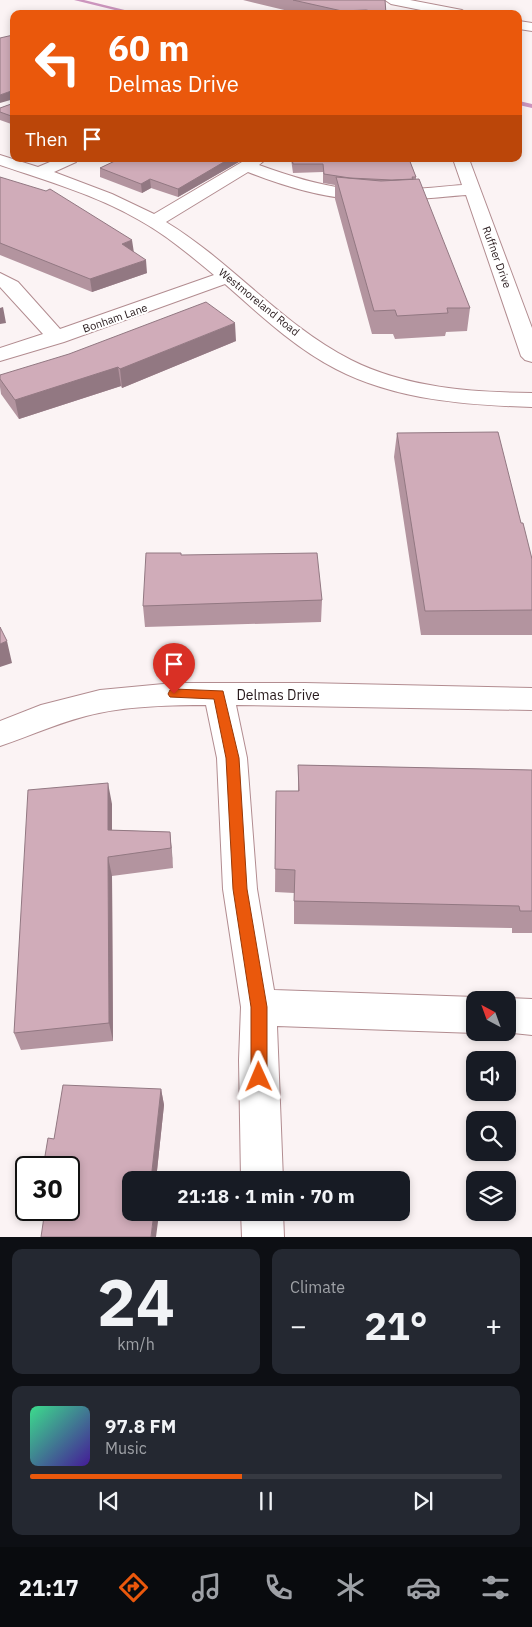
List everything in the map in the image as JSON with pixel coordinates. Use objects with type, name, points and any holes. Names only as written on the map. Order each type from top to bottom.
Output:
[{"type":"street","points":[[391,0],[440,10]]},
{"type":"street","name":"Westmoreland Road","points":[[0,160],[115,202],[170,232],[228,276],[282,322],[315,347],[344,364],[381,380],[447,396],[495,400],[532,400]]},
{"type":"street","points":[[39,173],[63,162]]},
{"type":"street","points":[[153,222],[253,162],[277,177],[336,192],[373,194],[472,190]]},
{"type":"street","name":"Ruffner Drive","points":[[462,162],[532,356]]},
{"type":"street","name":"Bonham Lane","points":[[0,355],[57,338],[228,276]]},
{"type":"street","points":[[0,279],[12,286],[57,338]]},
{"type":"street","name":"Delmas Drive","points":[[0,734],[41,717],[100,701],[174,694],[305,694],[532,699]]},
{"type":"street","points":[[219,694],[232,758],[240,889],[259,1007],[258,1060],[262,1171]]},
{"type":"street","points":[[259,1007],[466,1015]]},
{"type":"street","points":[[516,1016],[532,1017]]},
{"type":"street","points":[[262,1221],[263,1237]]},
{"type":"building","points":[[293,0],[385,0],[386,10],[338,10]]},
{"type":"building","points":[[10,36],[10,91],[0,95],[0,38]]},
{"type":"building","points":[[10,104],[10,116],[0,112],[0,108]]},
{"type":"building","points":[[113,162],[224,162],[178,189],[150,179],[141,184],[100,168]]},
{"type":"building","points":[[293,162],[410,162],[416,177],[412,177],[413,179],[392,180],[350,178],[324,174],[323,164],[293,164]]},
{"type":"building","points":[[0,177],[46,191],[50,189],[132,240],[122,244],[146,260],[90,279],[0,243]]},
{"type":"building","points":[[336,177],[381,181],[419,179],[470,308],[447,308],[448,313],[397,316],[395,310],[374,311]]},
{"type":"building","points":[[206,302],[235,323],[120,369],[118,367],[15,400],[0,379],[0,375],[69,354]]},
{"type":"building","points":[[498,432],[532,559],[532,610],[425,611],[397,433]]},
{"type":"building","points":[[146,553],[181,553],[181,555],[317,553],[322,600],[143,606]]},
{"type":"building","points":[[0,627],[7,641],[0,644]]},
{"type":"building","points":[[298,765],[532,770],[532,911],[520,911],[519,906],[294,901],[295,870],[275,869],[276,791],[299,791]]},
{"type":"building","points":[[108,783],[108,830],[170,832],[171,848],[108,857],[109,1023],[14,1033],[28,790]]},
{"type":"building","points":[[63,1085],[161,1089],[152,1171],[122,1171],[122,1221],[153,1221],[151,1237],[41,1237],[43,1221],[80,1221],[80,1156],[45,1156],[48,1138],[54,1139]]},
{"type":"waterway","points":[[77,0],[121,10]]},
{"type":"waterway","points":[[522,104],[532,106]]},
{"type":"route","points":[[174,694],[219,694],[232,758],[240,889],[259,1007],[259,1077]]}]
